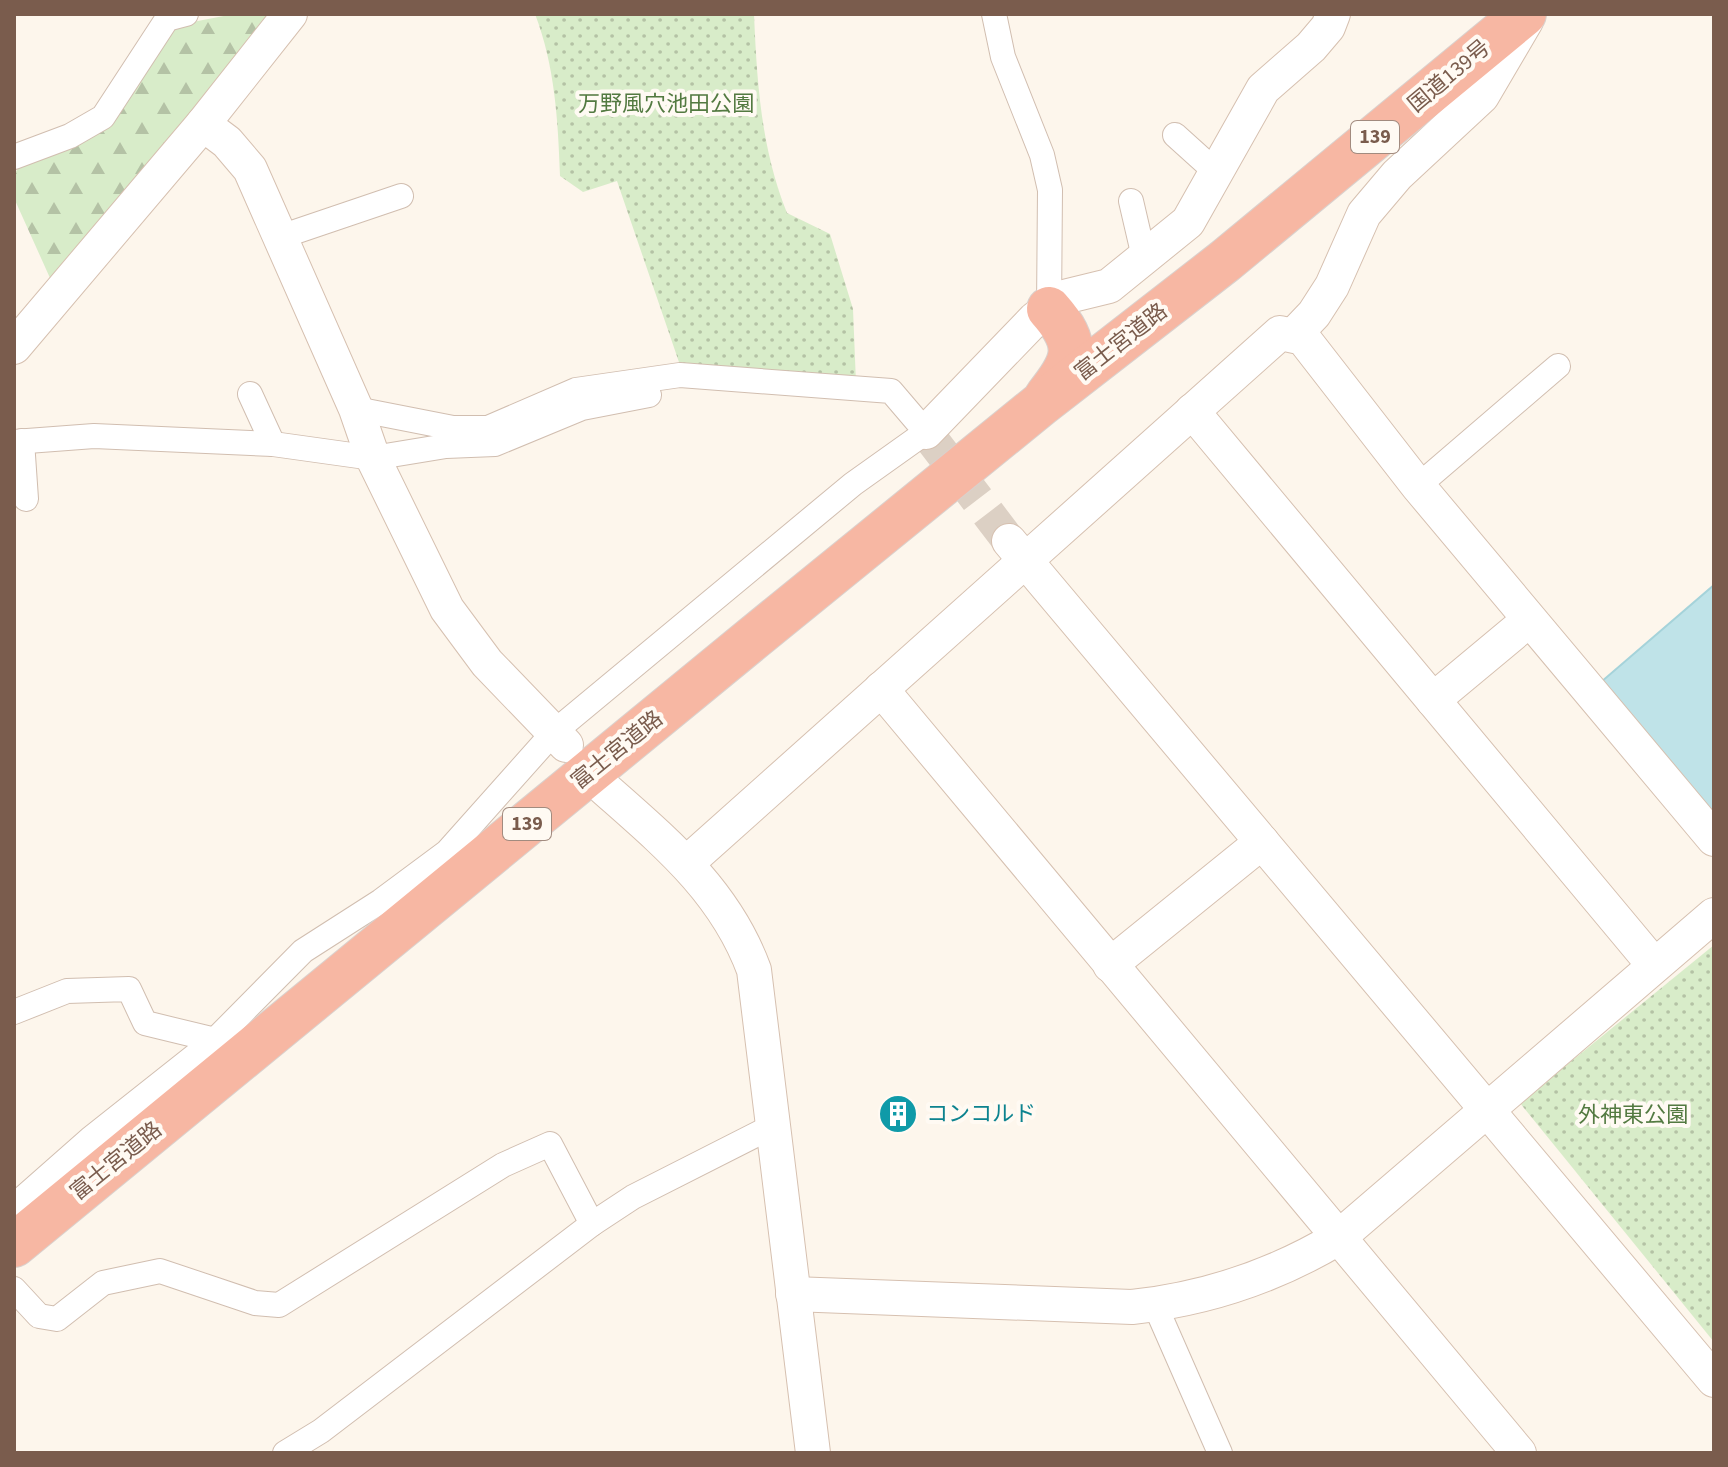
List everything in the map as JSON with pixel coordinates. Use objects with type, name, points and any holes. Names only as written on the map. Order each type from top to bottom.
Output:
[{"type":"highway","name":"国道139号","points":[[1225,261],[1524,14]]},
{"type":"highway","name":"富士宮道路","points":[[14,1245],[1041,404],[1225,261]]},
{"type":"highway","points":[[1041,404],[1071,362],[1068,336],[1049,309]]},
{"type":"street","points":[[14,157],[70,136],[103,117],[167,19],[186,14]]},
{"type":"street","points":[[14,347],[203,124],[290,14]]},
{"type":"street","points":[[994,14],[1003,57],[1042,155],[1050,190],[1049,309]]},
{"type":"street","points":[[14,1206],[90,1139],[215,1040],[303,951],[381,901],[447,852],[559,739],[842,493],[926,432],[1035,319],[1064,297],[1109,286],[1188,222],[1263,89],[1311,47],[1328,27],[1333,14]]},
{"type":"street","points":[[1294,335],[1314,314],[1332,286],[1364,214],[1397,175],[1482,96],[1531,14]]},
{"type":"street","points":[[203,124],[227,142],[250,169],[356,409],[373,458],[447,609],[487,663],[559,739]]},
{"type":"street","points":[[1175,135],[1216,172]]},
{"type":"street","points":[[280,237],[401,196]]},
{"type":"street","points":[[1131,201],[1144,257]]},
{"type":"street","points":[[1049,309],[1082,331],[1100,333],[1121,328],[1197,274],[1225,261]]},
{"type":"street","points":[[688,862],[881,689],[1018,550],[1192,411],[1280,333],[1303,338],[1418,486],[1714,839]]},
{"type":"street","points":[[1418,486],[1558,366]]},
{"type":"street","points":[[356,409],[453,428],[488,428],[576,390],[680,375],[891,391],[926,432]]},
{"type":"street","points":[[26,499],[18,441],[94,436],[273,444],[373,458],[446,446],[495,444],[582,408],[719,378]]},
{"type":"street","points":[[250,394],[273,444]]},
{"type":"street","points":[[1192,411],[1654,965]]},
{"type":"street","points":[[1018,550],[1714,1380]]},
{"type":"street","points":[[1433,700],[1529,620]]},
{"type":"street","points":[[881,689],[1519,1453]]},
{"type":"street","points":[[604,788],[688,862],[722,905],[742,938],[754,970],[813,1453]]},
{"type":"street","points":[[1110,965],[1262,842]]},
{"type":"street","points":[[793,1294],[1092,1307],[1155,1305],[1182,1302],[1274,1273],[1338,1238],[1714,915]]},
{"type":"street","points":[[14,1012],[67,991],[129,989],[145,1023],[215,1040]]},
{"type":"street","points":[[285,1453],[346,1413],[592,1224],[633,1197],[773,1126]]},
{"type":"street","points":[[14,1289],[39,1316],[57,1319],[103,1283],[160,1271],[255,1303],[279,1305],[503,1165],[550,1144],[592,1224]]},
{"type":"street","points":[[1155,1305],[1220,1453]]},
{"type":"green space","points":[[234,14],[275,14],[62,269],[50,278],[14,198],[14,175],[20,165],[77,145],[172,26]]},
{"type":"green space","name":"万野風穴池田公園","points":[[535,14],[754,14],[759,90],[771,164],[787,213],[830,234],[853,309],[856,383],[681,368],[617,181],[583,192],[560,176],[551,74]]},
{"type":"green space","name":"外神東公園","points":[[1714,945],[1714,1342],[1520,1103]]},
{"type":"water","points":[[1714,585],[1714,817],[1601,682]]},
{"type":"tunnel","points":[[926,432],[1009,541]]},
{"type":"place","name":"コンコルド","points":[[898,1114]]}]
